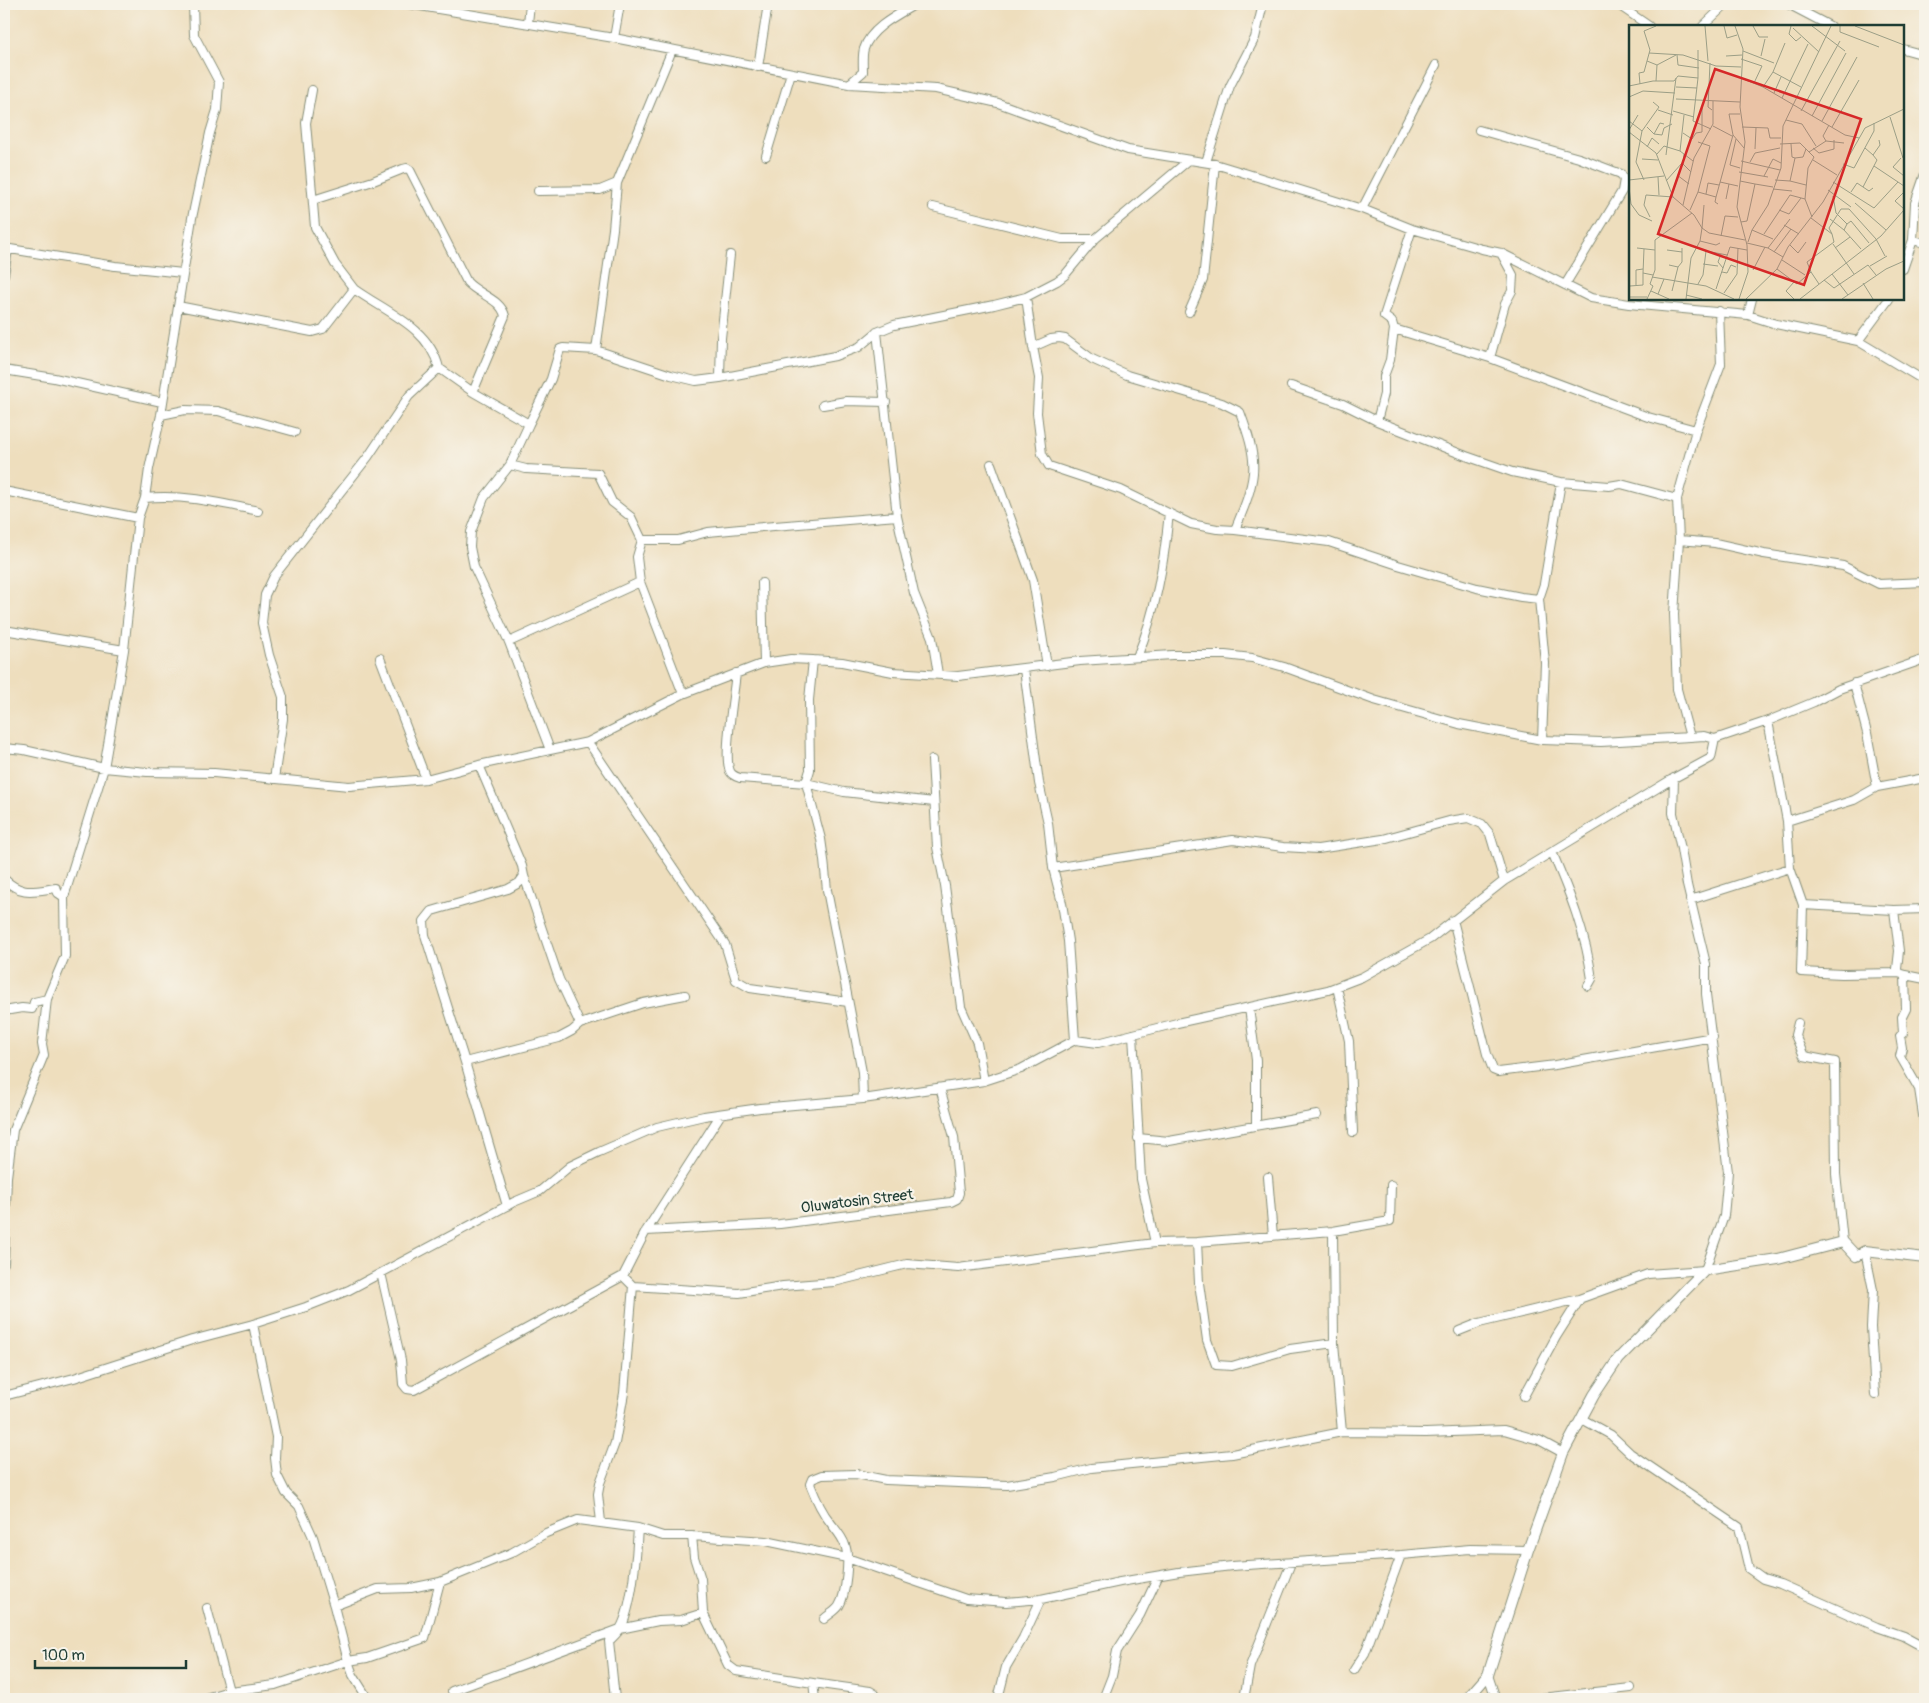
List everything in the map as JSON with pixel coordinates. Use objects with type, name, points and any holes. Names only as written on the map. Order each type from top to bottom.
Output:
[{"type":"street","points":[[4,1263],[7,1177],[13,1130],[44,1055],[42,1044],[47,999],[65,956],[64,897],[104,768],[124,650],[138,518],[145,498],[177,324],[183,273],[196,199],[210,133],[217,110],[219,82],[194,36],[193,4]]},
{"type":"street","points":[[408,4],[614,38],[849,84],[936,89],[998,103],[1128,150],[1215,164],[1362,209],[1412,229],[1501,253],[1591,298],[1629,304],[1748,315],[1776,324],[1858,341],[1925,381]]},
{"type":"street","points":[[528,23],[530,4]]},
{"type":"street","points":[[614,38],[620,4]]},
{"type":"street","points":[[758,67],[768,4]]},
{"type":"street","points":[[898,15],[901,4]]},
{"type":"street","points":[[849,84],[863,72],[864,49],[871,37],[878,29],[916,4]]},
{"type":"street","points":[[1206,162],[1230,86],[1255,38],[1263,4]]},
{"type":"street","points":[[1618,4],[1648,25]]},
{"type":"street","points":[[1704,25],[1726,4]]},
{"type":"street","points":[[1788,4],[1824,25]]},
{"type":"street","points":[[1904,49],[1925,55]]},
{"type":"street","points":[[596,350],[613,229],[617,183],[672,50]]},
{"type":"street","points":[[1362,209],[1436,65]]},
{"type":"street","points":[[766,156],[791,73]]},
{"type":"street","points":[[312,90],[306,123],[315,227],[334,264],[354,289],[418,331],[429,344],[439,368],[473,392],[529,424]]},
{"type":"street","points":[[1479,130],[1579,158],[1621,174],[1624,180],[1622,191],[1565,285]]},
{"type":"street","points":[[550,750],[509,642],[474,567],[470,547],[471,532],[484,498],[510,465],[551,379],[560,349],[566,347],[596,350],[671,375],[696,381],[835,356],[858,347],[877,332],[894,325],[994,305],[1026,296],[1065,275],[1095,239],[1189,160]]},
{"type":"street","points":[[1189,312],[1203,280],[1215,164]]},
{"type":"street","points":[[313,200],[374,181],[404,168],[410,170],[467,282],[474,289],[503,308],[505,316],[473,392]]},
{"type":"street","points":[[1904,266],[1913,240],[1915,203],[1925,174]]},
{"type":"street","points":[[538,191],[600,190],[617,183]]},
{"type":"street","points":[[933,208],[1062,238],[1095,239]]},
{"type":"street","points":[[1377,421],[1384,394],[1384,376],[1390,360],[1394,329],[1392,322],[1384,316],[1412,229]]},
{"type":"street","points":[[1913,240],[1925,243]]},
{"type":"street","points":[[4,275],[6,248],[116,266],[183,273]]},
{"type":"street","points":[[1490,358],[1505,304],[1512,290],[1513,275],[1501,253]]},
{"type":"street","points":[[720,378],[721,338],[730,255]]},
{"type":"street","points":[[178,306],[312,332],[323,329],[354,289]]},
{"type":"street","points":[[1026,296],[1033,348],[1040,378],[1037,413],[1042,454],[1049,466],[1121,490],[1191,524],[1217,529],[1329,542],[1477,588],[1539,599]]},
{"type":"street","points":[[1748,315],[1752,300]]},
{"type":"street","points":[[1858,341],[1888,300]]},
{"type":"street","points":[[1690,737],[1677,689],[1674,614],[1678,540],[1677,499],[1696,430],[1721,364],[1719,311]]},
{"type":"street","points":[[1394,329],[1490,358],[1648,417],[1696,430]]},
{"type":"street","points":[[877,332],[897,516],[914,594],[932,638],[938,674]]},
{"type":"street","points":[[1033,348],[1051,339],[1065,339],[1092,360],[1127,375],[1222,403],[1240,412],[1251,448],[1253,472],[1248,494],[1235,530]]},
{"type":"street","points":[[274,779],[283,719],[283,696],[269,655],[262,623],[265,595],[274,576],[368,458],[409,396],[439,368]]},
{"type":"street","points":[[4,370],[54,378],[162,402]]},
{"type":"street","points":[[1291,386],[1343,404],[1377,421],[1503,469],[1561,482],[1608,486],[1621,484],[1677,499]]},
{"type":"street","points":[[823,405],[846,401],[886,402]]},
{"type":"street","points":[[160,415],[185,410],[218,411],[295,432]]},
{"type":"street","points":[[992,464],[1033,580],[1047,666]]},
{"type":"street","points":[[510,465],[526,469],[598,473],[612,502],[631,517],[642,540],[637,557],[640,582],[682,694]]},
{"type":"street","points":[[1542,740],[1545,663],[1539,599],[1544,584],[1561,482]]},
{"type":"street","points":[[4,491],[138,518]]},
{"type":"street","points":[[145,498],[166,496],[190,498],[258,511]]},
{"type":"street","points":[[1136,657],[1144,640],[1164,560],[1169,514]]},
{"type":"street","points":[[642,540],[678,540],[708,532],[897,516]]},
{"type":"street","points":[[1678,540],[1715,543],[1764,554],[1843,566],[1879,584],[1925,582]]},
{"type":"street","points":[[509,642],[640,582]]},
{"type":"street","points":[[762,582],[764,663]]},
{"type":"street","points":[[4,630],[124,650]]},
{"type":"street","points":[[4,748],[24,750],[104,768],[148,772],[214,772],[350,786],[426,779],[588,742],[682,694],[764,663],[791,659],[813,660],[842,662],[893,672],[958,676],[1080,661],[1136,657],[1225,655],[1252,658],[1284,667],[1374,700],[1449,721],[1542,740],[1601,742],[1704,736],[1715,739],[1768,721],[1854,684],[1925,659]]},
{"type":"street","points":[[380,658],[426,779]]},
{"type":"street","points":[[813,660],[809,700],[810,770],[806,783],[822,846],[827,890],[862,1072],[863,1099]]},
{"type":"street","points":[[1024,669],[1039,783],[1048,823],[1053,868],[1062,903],[1068,941],[1075,1040]]},
{"type":"street","points":[[736,673],[728,753],[729,769],[733,776],[806,783],[844,792],[934,802]]},
{"type":"street","points":[[1854,684],[1867,733],[1877,787]]},
{"type":"street","points":[[1768,721],[1787,821],[1790,868],[1803,905],[1801,972],[1902,974],[1925,979]]},
{"type":"street","points":[[4,1396],[74,1378],[192,1340],[253,1324],[349,1290],[507,1206],[540,1191],[570,1166],[657,1127],[704,1116],[780,1105],[863,1099],[984,1081],[1021,1069],[1075,1040],[1098,1043],[1186,1020],[1249,1008],[1337,987],[1362,977],[1430,939],[1504,881],[1674,778],[1711,758],[1715,739]]},
{"type":"street","points":[[588,742],[725,944],[736,980],[750,988],[848,1002]]},
{"type":"street","points":[[932,760],[937,847],[945,886],[961,1007],[977,1043],[984,1081]]},
{"type":"street","points":[[479,766],[522,866],[559,979],[580,1024]]},
{"type":"street","points":[[1467,1699],[1488,1675],[1528,1550],[1563,1453],[1594,1395],[1618,1359],[1705,1270],[1724,1216],[1728,1172],[1713,1037],[1706,994],[1706,964],[1690,900],[1682,849],[1673,813],[1674,778]]},
{"type":"street","points":[[1787,821],[1854,800],[1877,787],[1925,778]]},
{"type":"street","points":[[1053,868],[1234,840],[1284,847],[1318,849],[1383,839],[1449,821],[1468,818],[1482,824],[1490,834],[1504,881]]},
{"type":"street","points":[[1552,852],[1575,907],[1583,932],[1592,979],[1588,986]]},
{"type":"street","points":[[1690,900],[1790,868]]},
{"type":"street","points":[[507,1206],[466,1062],[425,935],[424,921],[432,911],[508,889],[519,883],[524,876]]},
{"type":"street","points":[[4,878],[13,887],[26,891],[56,888],[58,893],[64,897]]},
{"type":"street","points":[[1803,905],[1894,910],[1925,909]]},
{"type":"street","points":[[1894,910],[1899,951],[1897,969],[1902,974],[1906,1008],[1902,1017],[1903,1033],[1900,1036],[1902,1048],[1900,1056],[1919,1089],[1925,1128]]},
{"type":"street","points":[[1453,920],[1487,1054],[1493,1070],[1498,1072],[1555,1065],[1713,1037]]},
{"type":"street","points":[[1337,987],[1349,1042],[1353,1132]]},
{"type":"street","points":[[466,1062],[559,1038],[580,1024],[643,1003],[685,995]]},
{"type":"street","points":[[4,1010],[32,1008],[34,1002],[47,999]]},
{"type":"street","points":[[1249,1008],[1256,1060],[1256,1125]]},
{"type":"street","points":[[1798,1023],[1796,1035],[1804,1056],[1834,1062],[1836,1174],[1843,1242],[1856,1256],[1865,1251],[1925,1258]]},
{"type":"street","points":[[1133,1034],[1141,1179],[1155,1243]]},
{"type":"street","name":"Oluwatosin Street","points":[[646,1231],[780,1224],[951,1202],[957,1198],[959,1193],[954,1137],[940,1088]]},
{"type":"street","points":[[381,1273],[401,1360],[403,1384],[407,1389],[414,1390],[623,1276],[646,1231],[721,1114]]},
{"type":"street","points":[[1138,1138],[1169,1141],[1317,1115]]},
{"type":"street","points":[[4,1129],[13,1130]]},
{"type":"street","points":[[1268,1177],[1273,1236]]},
{"type":"street","points":[[623,1276],[633,1286],[739,1293],[783,1286],[834,1282],[907,1264],[958,1268],[1155,1243],[1197,1242],[1333,1231],[1390,1221],[1391,1185]]},
{"type":"street","points":[[1333,1231],[1334,1343],[1342,1432]]},
{"type":"street","points":[[1197,1242],[1199,1283],[1207,1340],[1216,1365],[1232,1366],[1290,1349],[1334,1343]]},
{"type":"street","points":[[1459,1331],[1479,1324],[1580,1299],[1648,1274],[1705,1270],[1778,1260],[1843,1242]]},
{"type":"street","points":[[1865,1251],[1873,1290],[1871,1327],[1875,1395]]},
{"type":"street","points":[[601,1522],[598,1494],[600,1483],[615,1443],[622,1401],[633,1286]]},
{"type":"street","points":[[1524,1396],[1556,1336],[1580,1299]]},
{"type":"street","points":[[253,1324],[276,1438],[275,1458],[277,1476],[286,1493],[299,1506],[313,1537],[348,1661],[353,1675],[368,1699]]},
{"type":"street","points":[[1582,1419],[1611,1435],[1630,1453],[1739,1528],[1749,1569],[1763,1579],[1780,1584],[1877,1627],[1903,1636],[1925,1648]]},
{"type":"street","points":[[824,1619],[838,1606],[845,1587],[847,1558],[846,1546],[842,1536],[829,1521],[810,1484],[812,1479],[822,1475],[856,1474],[886,1480],[1007,1485],[1100,1466],[1232,1454],[1342,1432],[1426,1433],[1504,1430],[1539,1440],[1563,1453]]},
{"type":"street","points":[[334,1606],[378,1589],[411,1588],[440,1582],[511,1553],[546,1533],[578,1520],[638,1528],[663,1536],[766,1541],[847,1558],[966,1599],[1006,1602],[1041,1599],[1093,1587],[1179,1572],[1232,1566],[1401,1556],[1470,1549],[1528,1550]]},
{"type":"street","points":[[615,1699],[609,1642],[620,1629],[629,1603],[638,1528]]},
{"type":"street","points":[[692,1536],[694,1558],[701,1579],[703,1613],[728,1665],[736,1671],[870,1691],[876,1694],[878,1699]]},
{"type":"street","points":[[1354,1670],[1365,1653],[1401,1556]]},
{"type":"street","points":[[1244,1699],[1250,1666],[1291,1563]]},
{"type":"street","points":[[1103,1699],[1112,1676],[1117,1651],[1140,1615],[1158,1577]]},
{"type":"street","points":[[202,1699],[229,1691],[274,1685],[348,1661],[367,1658],[425,1638],[440,1582]]},
{"type":"street","points":[[998,1699],[1006,1667],[1023,1638],[1041,1599]]},
{"type":"street","points":[[207,1608],[229,1691]]},
{"type":"street","points":[[452,1691],[620,1629],[658,1621],[681,1620],[703,1613]]},
{"type":"street","points":[[1488,1675],[1496,1699]]},
{"type":"street","points":[[813,1683],[815,1699]]},
{"type":"street","points":[[1533,1699],[1630,1688]]}]
